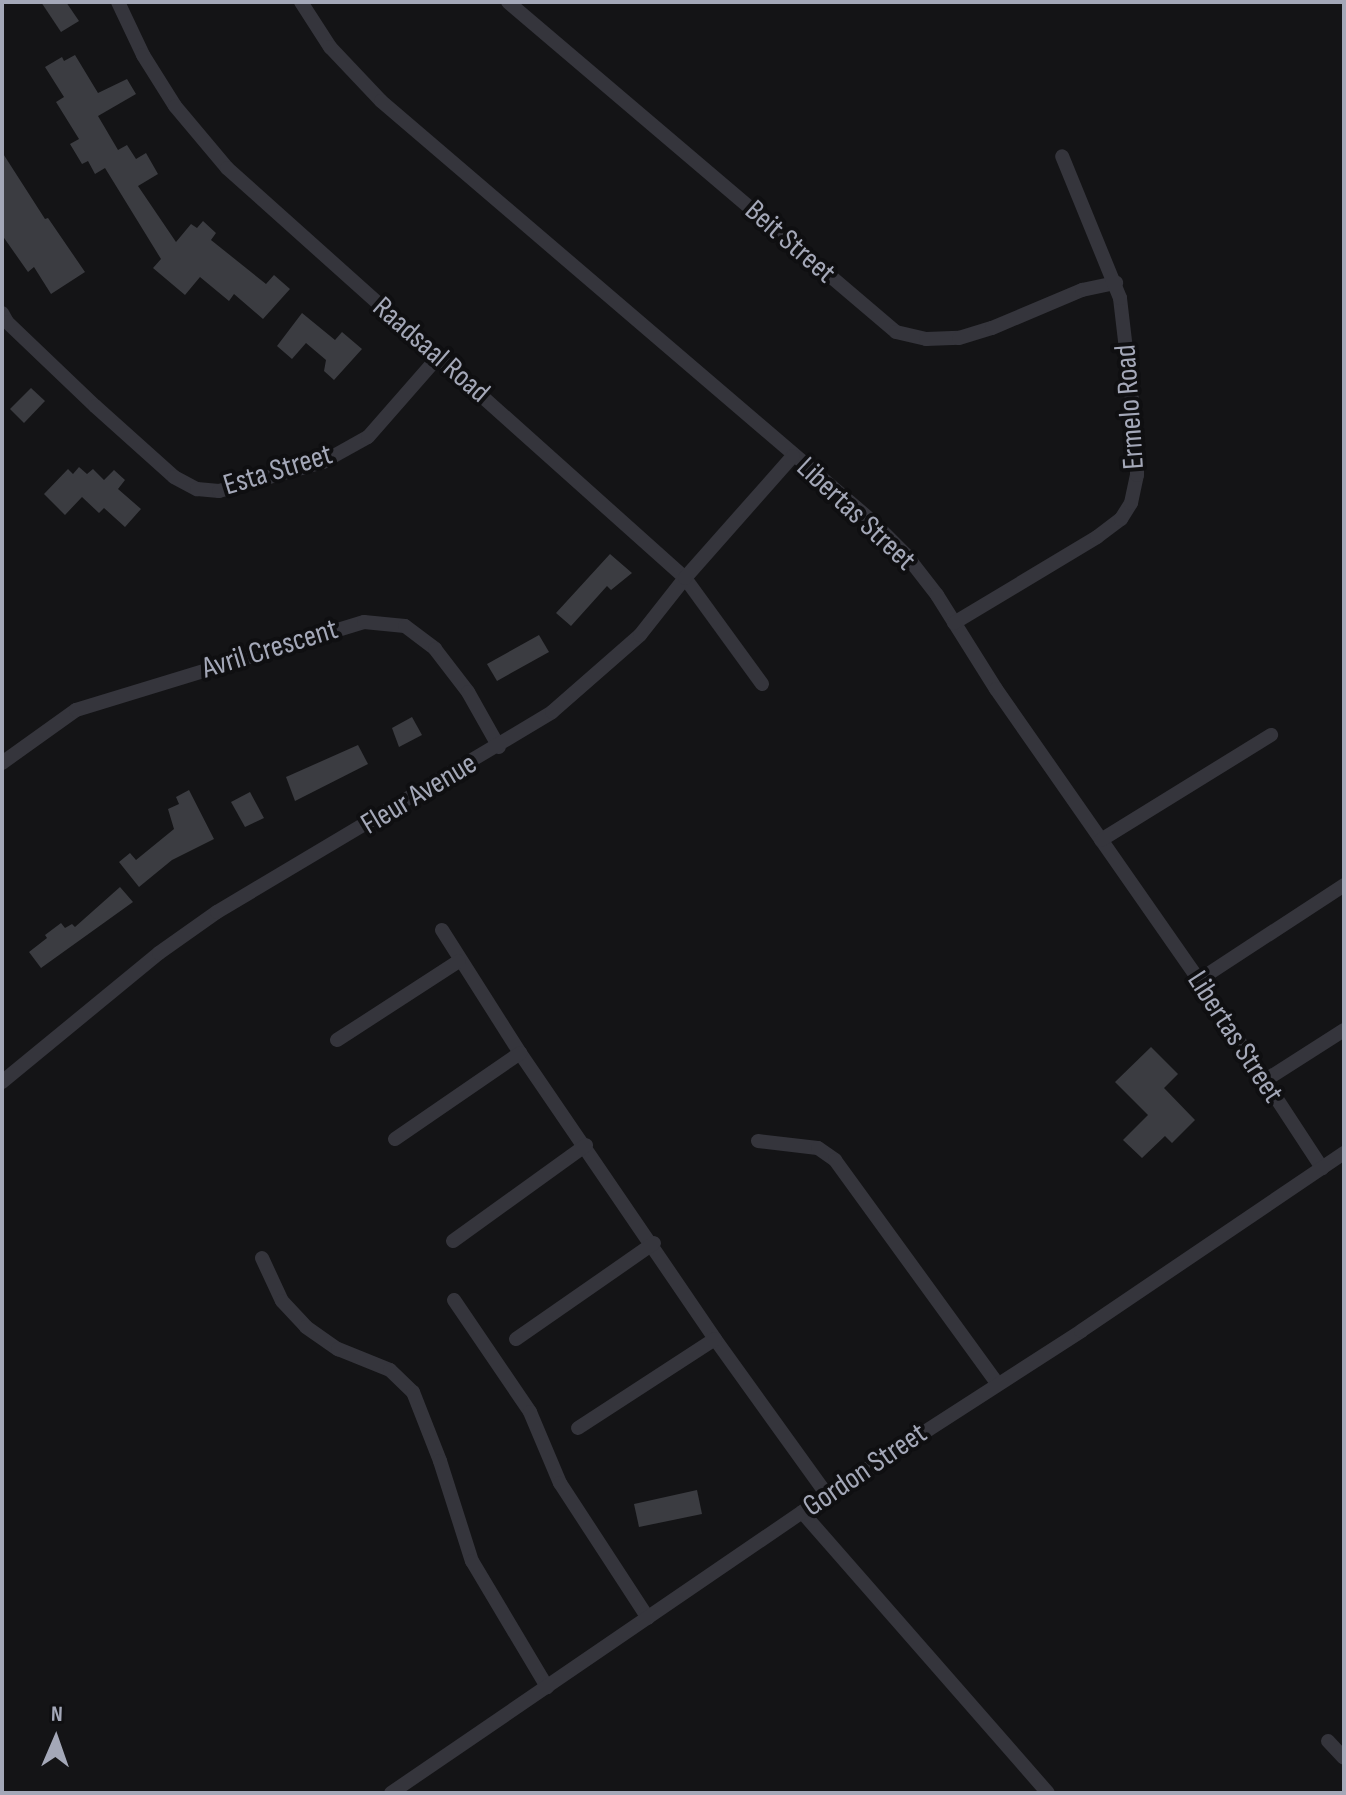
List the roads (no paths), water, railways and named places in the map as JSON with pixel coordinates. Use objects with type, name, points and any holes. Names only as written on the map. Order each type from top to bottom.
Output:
[{"type":"street","name":"Raadsaal Road","points":[[118,2],[143,55],[175,106],[227,168],[685,578],[762,684]]},
{"type":"street","name":"Libertas Street","points":[[301,2],[330,47],[381,101],[873,522],[906,555],[1199,980],[1322,1168]]},
{"type":"street","name":"Beit Street","points":[[508,2],[896,332],[926,339],[959,338],[1082,290],[1116,283]]},
{"type":"street","name":"Ermelo Road","points":[[954,623],[1097,537],[1121,519],[1131,503],[1137,475],[1137,443],[1123,311],[1116,283],[1062,156]]},
{"type":"street","name":"Esta Street","points":[[4,321],[174,477],[197,489],[219,491],[323,462],[368,437],[439,356]]},
{"type":"street","name":"Fleur Avenue","points":[[2,1082],[159,953],[217,912],[499,747],[552,712],[595,678],[640,635],[685,578],[793,456]]},
{"type":"street","name":"Avril Crescent","points":[[2,763],[76,710],[364,622],[405,626],[435,649],[468,692],[499,747]]},
{"type":"street","points":[[1101,840],[1271,735]]},
{"type":"street","points":[[1199,980],[1344,885]]},
{"type":"street","points":[[442,930],[520,1053],[654,1243],[715,1339],[827,1495]]},
{"type":"street","points":[[337,1040],[459,961]]},
{"type":"street","points":[[1264,1081],[1344,1030]]},
{"type":"street","points":[[395,1139],[520,1053]]},
{"type":"street","points":[[758,1141],[818,1148],[835,1160],[997,1383]]},
{"type":"street","points":[[453,1241],[586,1145]]},
{"type":"street","name":"Gordon Street","points":[[391,1793],[827,1495],[1344,1153]]},
{"type":"street","points":[[516,1339],[654,1243]]},
{"type":"street","points":[[262,1258],[282,1301],[306,1327],[338,1349],[390,1370],[413,1392],[472,1561],[547,1687]]},
{"type":"street","points":[[454,1300],[530,1412],[560,1483],[596,1543],[648,1618]]},
{"type":"street","points":[[578,1428],[715,1339]]},
{"type":"street","points":[[802,1512],[1048,1793]]},
{"type":"street","points":[[1328,1741],[1344,1758]]}]
